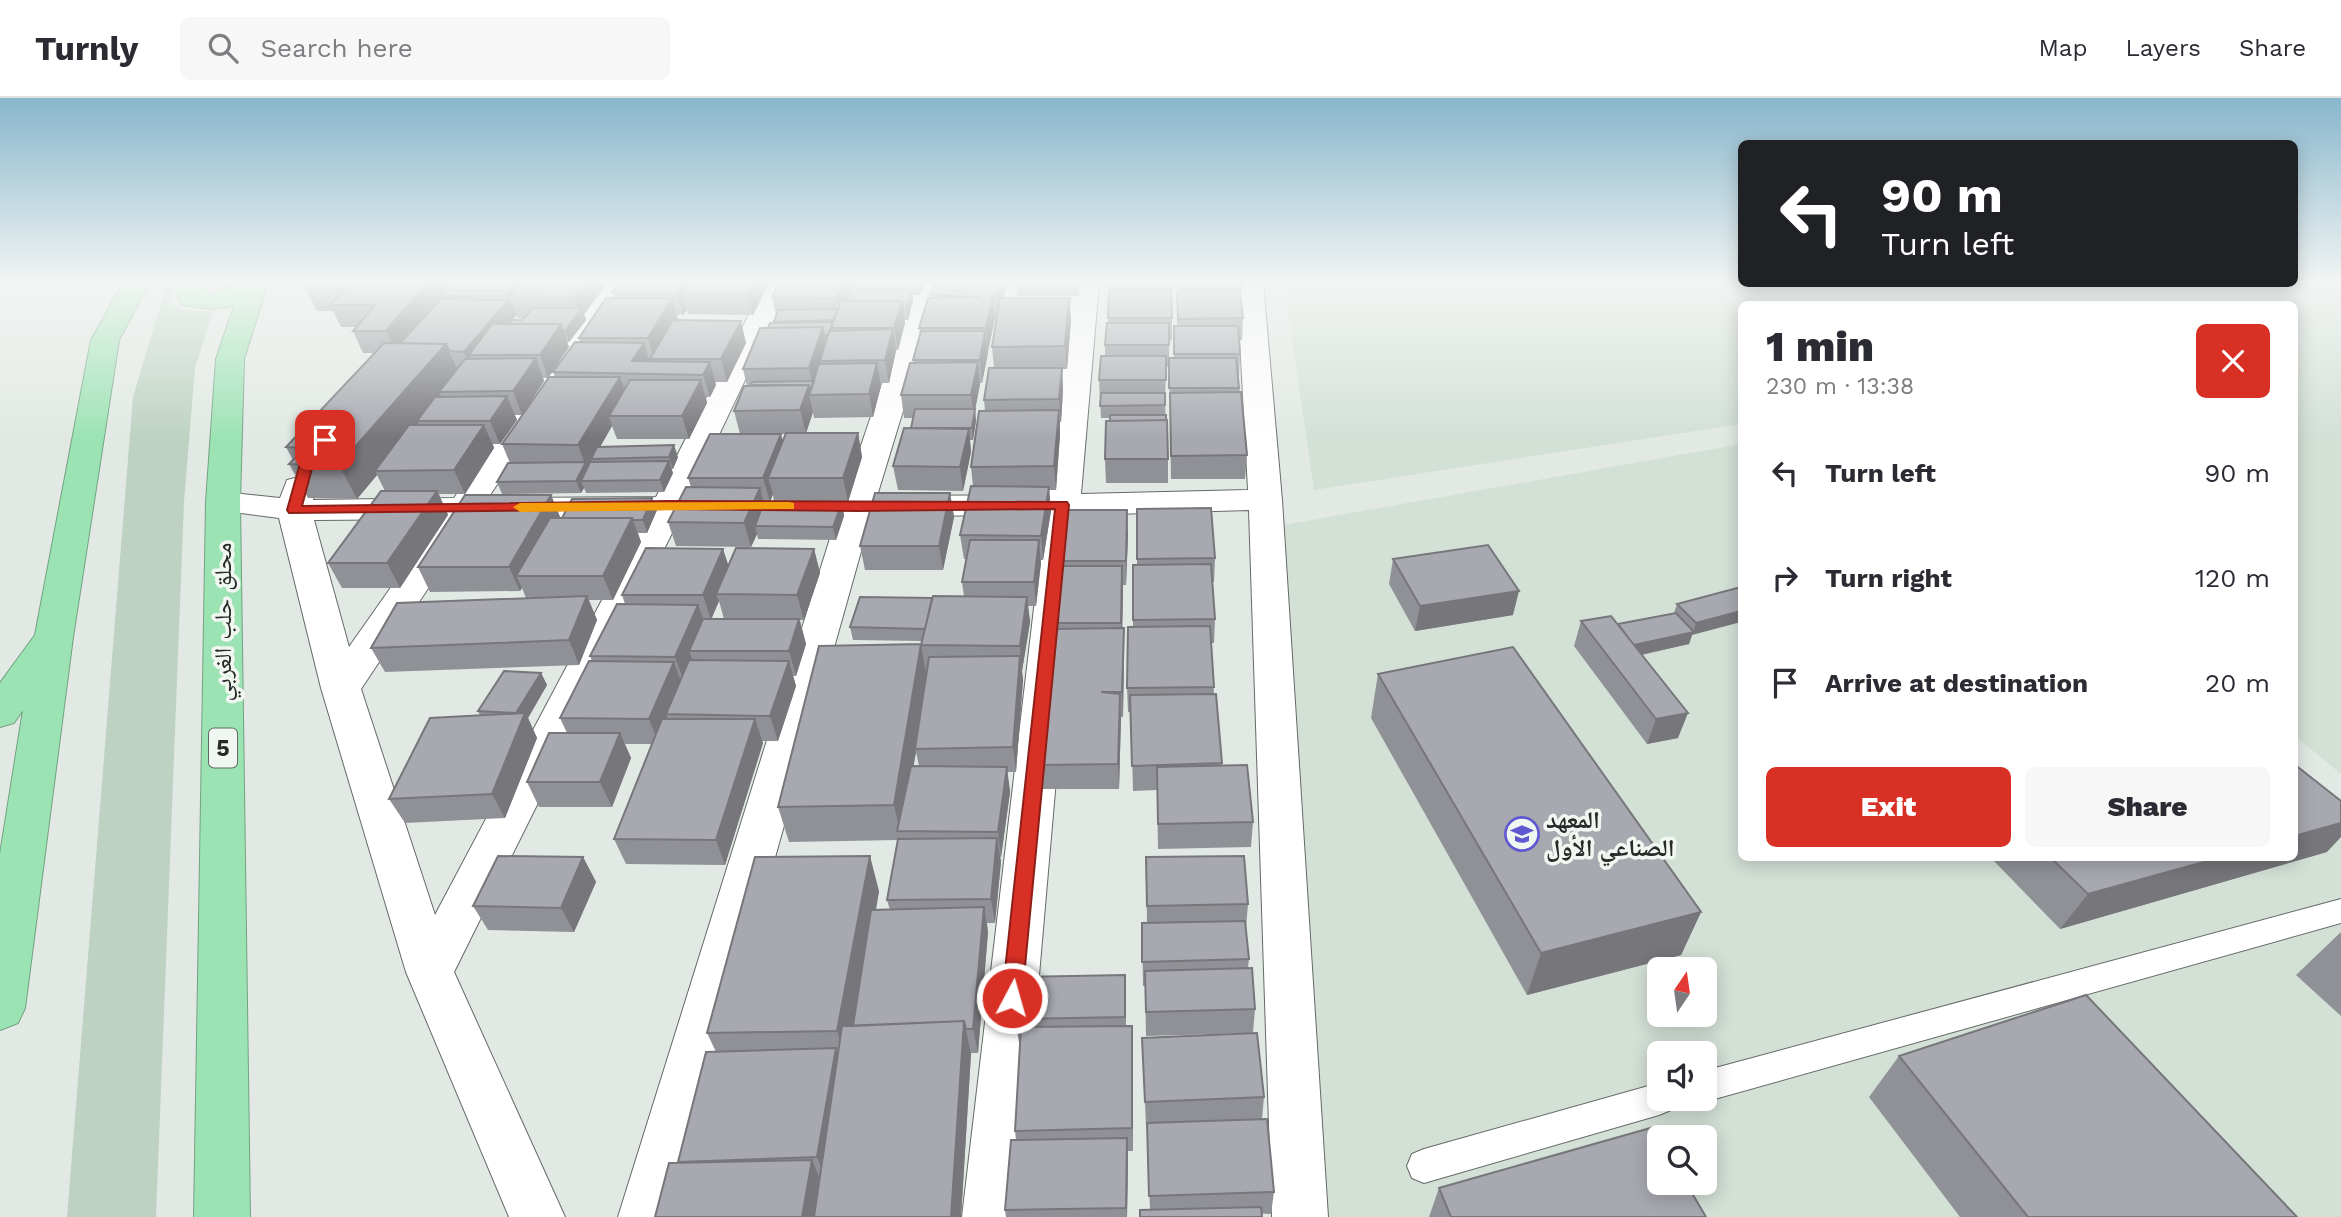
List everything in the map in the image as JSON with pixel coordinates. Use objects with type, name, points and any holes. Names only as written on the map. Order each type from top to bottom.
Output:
[{"type":"highway","points":[[0,1008],[54,637],[108,335]]},
{"type":"highway","name":"محلق حلب الغربي","points":[[222,1217],[223,502],[230,359],[237,335]]},
{"type":"highway","points":[[0,713],[54,637]]},
{"type":"street","points":[[341,688],[583,335]]},
{"type":"street","points":[[430,972],[669,505],[752,335]]},
{"type":"street","points":[[646,1217],[857,507],[912,335]]},
{"type":"street","points":[[990,1217],[1080,335]]},
{"type":"street","points":[[1254,335],[1265,500],[1300,1217]]},
{"type":"street","points":[[317,449],[307,460],[294,510],[341,688],[430,972],[537,1217]]},
{"type":"street","points":[[223,502],[294,510],[669,505],[1062,505],[1265,500]]},
{"type":"lane","points":[[1717,1083],[2341,911]]},
{"type":"lane","points":[[1424,1166],[1647,1102]]},
{"type":"shaded area","points":[[1292,335],[1738,335],[1738,424],[1314,490]]},
{"type":"shaded area","points":[[2298,335],[2341,335],[2341,774],[2298,738]]},
{"type":"shaded area","name":"المعهد الصناعي الأول","points":[[1738,445],[1738,861],[2298,861],[2298,854],[2341,810],[2341,1217],[1327,1217],[1283,525]]},
{"type":"green space","points":[[151,335],[206,335],[195,368],[184,502],[156,1217],[67,1217],[133,397]]},
{"type":"building","points":[[407,335],[478,335],[464,352],[449,351],[446,344],[400,343]]},
{"type":"building","points":[[484,335],[553,335],[540,355],[469,355]]},
{"type":"building","points":[[581,335],[650,335],[648,338],[579,338]]},
{"type":"building","points":[[664,335],[734,335],[721,359],[650,359]]},
{"type":"building","points":[[757,335],[820,335],[809,368],[743,369]]},
{"type":"building","points":[[828,335],[891,335],[885,360],[820,361]]},
{"type":"building","points":[[920,335],[984,335],[980,360],[913,360]]},
{"type":"building","points":[[994,335],[1066,335],[1065,346],[992,347]]},
{"type":"building","points":[[1106,335],[1169,335],[1169,345],[1105,345]]},
{"type":"building","points":[[1174,335],[1239,335],[1240,354],[1174,354]]},
{"type":"building","points":[[575,342],[644,343],[632,361],[710,362],[703,375],[553,372]]},
{"type":"building","points":[[384,343],[446,344],[339,465],[289,464],[305,448],[286,447]]},
{"type":"building","points":[[1101,356],[1166,356],[1166,380],[1099,380]]},
{"type":"building","points":[[536,358],[513,391],[439,392],[465,359]]},
{"type":"building","points":[[1169,358],[1236,358],[1239,388],[1169,388]]},
{"type":"building","points":[[978,362],[971,395],[901,395],[910,363]]},
{"type":"building","points":[[877,363],[869,394],[809,395],[819,364]]},
{"type":"building","points":[[989,368],[1062,368],[1059,399],[984,400]]},
{"type":"building","points":[[549,377],[620,377],[578,445],[502,444]]},
{"type":"building","points":[[630,380],[701,380],[682,416],[609,416]]},
{"type":"building","points":[[814,381],[811,390],[809,385],[751,385],[752,382]]},
{"type":"building","points":[[809,385],[800,410],[734,411],[744,386]]},
{"type":"building","points":[[1241,392],[1247,455],[1171,456],[1170,393]]},
{"type":"building","points":[[1101,393],[1165,393],[1165,405],[1100,406]]},
{"type":"building","points":[[507,396],[490,421],[417,421],[435,397]]},
{"type":"building","points":[[915,409],[975,409],[972,428],[911,428]]},
{"type":"building","points":[[1059,410],[1054,466],[971,467],[979,411]]},
{"type":"building","points":[[1110,415],[1166,415],[1166,420],[1110,421]]},
{"type":"building","points":[[1167,420],[1168,459],[1105,459],[1106,421]]},
{"type":"building","points":[[409,425],[484,425],[454,470],[375,471]]},
{"type":"building","points":[[904,428],[969,429],[960,467],[893,466]]},
{"type":"building","points":[[786,433],[858,433],[843,478],[768,478]]},
{"type":"building","points":[[710,434],[781,434],[763,478],[688,478]]},
{"type":"building","points":[[674,445],[669,457],[591,459],[597,447]]},
{"type":"building","points":[[669,461],[660,480],[581,481],[590,462]]},
{"type":"building","points":[[586,462],[576,481],[497,482],[508,463]]},
{"type":"building","points":[[971,486],[1049,487],[1041,536],[960,535]]},
{"type":"building","points":[[686,487],[760,488],[744,523],[668,522]]},
{"type":"building","points":[[381,491],[437,491],[387,563],[328,563]]},
{"type":"building","points":[[875,493],[950,493],[939,546],[860,546]]},
{"type":"building","points":[[465,495],[551,495],[509,567],[418,567]]},
{"type":"building","points":[[652,498],[643,520],[562,518],[572,499]]},
{"type":"building","points":[[764,502],[842,503],[833,527],[755,526]]},
{"type":"building","points":[[1211,508],[1215,558],[1137,559],[1137,509]]},
{"type":"building","points":[[1062,510],[1127,510],[1126,561],[1058,561]]},
{"type":"building","points":[[550,518],[632,518],[603,576],[516,576]]},
{"type":"building","points":[[970,540],[1039,540],[1034,582],[962,582]]},
{"type":"building","points":[[1488,545],[1519,591],[1420,606],[1393,559]]},
{"type":"building","points":[[646,548],[723,549],[703,595],[622,595]]},
{"type":"building","points":[[736,548],[814,549],[797,595],[716,594]]},
{"type":"building","points":[[1211,564],[1215,619],[1133,620],[1133,565]]},
{"type":"building","points":[[1055,566],[1122,566],[1121,623],[1049,623]]},
{"type":"building","points":[[1738,588],[1738,612],[1696,623],[1677,604]]},
{"type":"building","points":[[587,596],[569,640],[371,648],[397,603]]},
{"type":"building","points":[[933,596],[1027,597],[1020,646],[921,645]]},
{"type":"building","points":[[860,597],[932,598],[925,629],[850,627]]},
{"type":"building","points":[[617,604],[698,605],[675,657],[590,656]]},
{"type":"building","points":[[1676,613],[1694,632],[1634,645],[1618,624]]},
{"type":"building","points":[[1611,616],[1688,713],[1656,719],[1581,621]]},
{"type":"building","points":[[703,619],[799,619],[789,651],[689,651]]},
{"type":"building","points":[[1210,626],[1214,687],[1127,688],[1128,627]]},
{"type":"building","points":[[1124,628],[1122,692],[1101,692],[1120,694],[1118,764],[1038,765],[1052,629]]},
{"type":"building","points":[[921,644],[894,805],[778,807],[819,646]]},
{"type":"building","points":[[1513,647],[1701,912],[1541,953],[1378,674]]},
{"type":"building","points":[[1020,656],[1013,747],[915,749],[929,657]]},
{"type":"building","points":[[689,660],[789,661],[770,716],[666,714]]},
{"type":"building","points":[[589,661],[674,662],[649,719],[560,718]]},
{"type":"building","points":[[504,671],[541,673],[516,713],[478,711]]},
{"type":"building","points":[[1216,694],[1222,763],[1132,766],[1130,695]]},
{"type":"building","points":[[525,713],[492,794],[389,799],[430,718]]},
{"type":"building","points":[[662,719],[755,719],[716,840],[614,839]]},
{"type":"building","points":[[549,733],[620,733],[600,782],[527,782]]},
{"type":"building","points":[[1247,765],[1253,822],[1158,824],[1157,767]]},
{"type":"building","points":[[911,766],[1007,767],[998,832],[897,831]]},
{"type":"building","points":[[2298,767],[2341,801],[2341,823],[2298,835]]},
{"type":"building","points":[[997,838],[991,899],[887,900],[898,839]]},
{"type":"building","points":[[498,856],[583,857],[561,908],[473,906]]},
{"type":"building","points":[[870,856],[837,1031],[707,1033],[755,857]]},
{"type":"building","points":[[1244,856],[1248,904],[1147,906],[1146,857]]},
{"type":"building","points":[[2054,861],[2207,861],[2088,894]]},
{"type":"building","points":[[984,907],[973,1029],[966,1029],[964,1021],[853,1026],[871,910]]},
{"type":"building","points":[[1245,921],[1249,959],[1142,962],[1142,923]]},
{"type":"building","points":[[1252,968],[1255,1009],[1146,1012],[1145,971]]},
{"type":"building","points":[[1125,975],[1125,1017],[1015,1019],[1018,977]]},
{"type":"building","points":[[2086,995],[2297,1217],[2028,1217],[1899,1056]]},
{"type":"building","points":[[964,1021],[951,1217],[814,1217],[842,1026]]},
{"type":"building","points":[[1132,1026],[1132,1128],[1015,1131],[1021,1027]]},
{"type":"building","points":[[1257,1033],[1264,1097],[1145,1102],[1142,1038]]},
{"type":"building","points":[[836,1048],[817,1157],[678,1162],[706,1052]]},
{"type":"building","points":[[1267,1119],[1274,1192],[1149,1196],[1147,1123]]},
{"type":"building","points":[[1647,1129],[1647,1195],[1693,1195],[1706,1217],[1451,1217],[1439,1188]]},
{"type":"building","points":[[1127,1138],[1126,1208],[1005,1210],[1011,1140]]},
{"type":"building","points":[[812,1160],[802,1217],[655,1217],[669,1163]]},
{"type":"building","points":[[1261,1207],[1262,1217],[1140,1217],[1140,1210]]},
{"type":"slow traffic","points":[[520,507],[789,506]]},
{"type":"place","name":"المعهد الصناعي الأول","points":[[1522,834]]},
{"type":"route","points":[[325,440],[307,460],[294,510],[669,505],[1062,505],[1012,998]]}]
